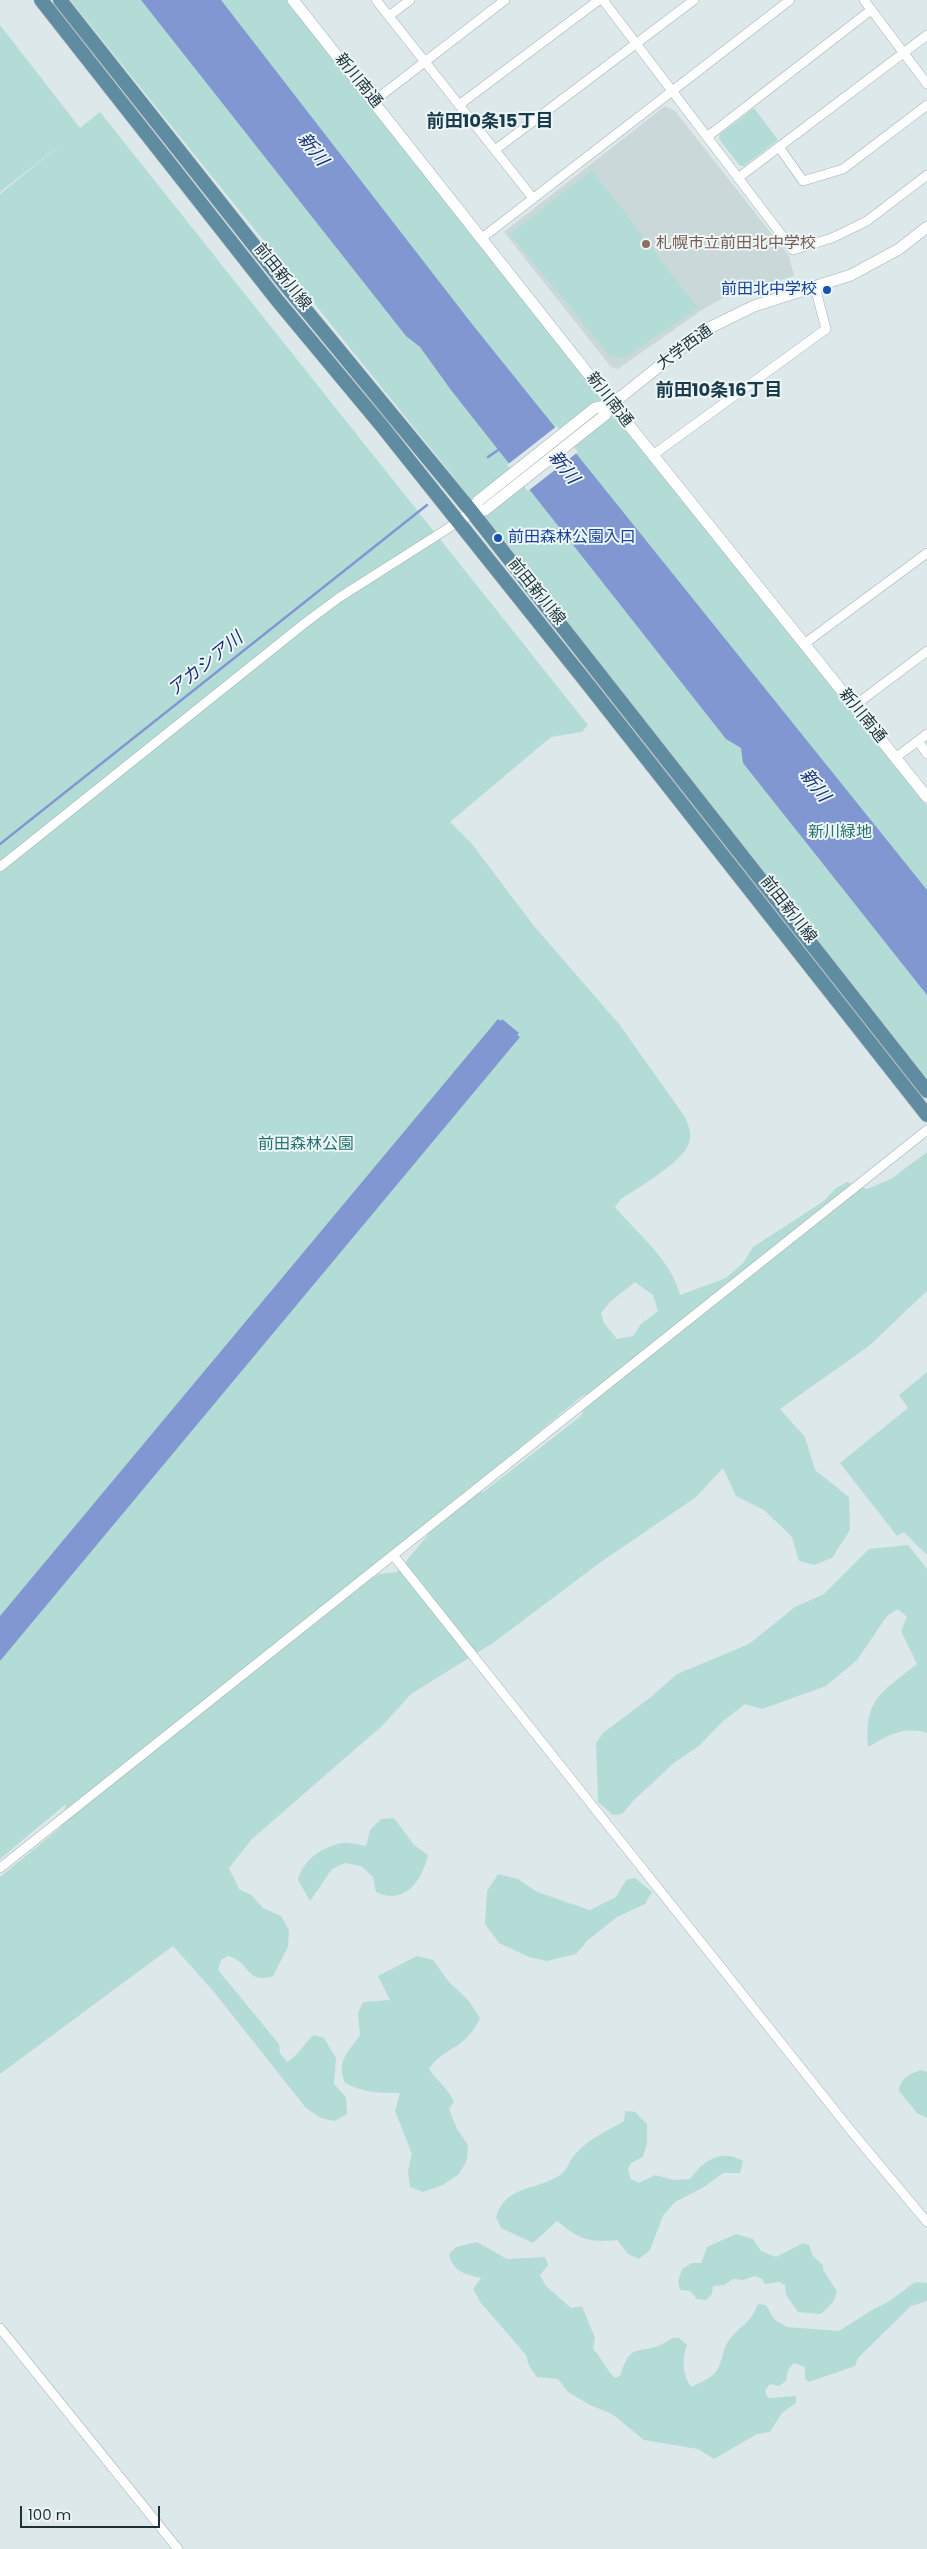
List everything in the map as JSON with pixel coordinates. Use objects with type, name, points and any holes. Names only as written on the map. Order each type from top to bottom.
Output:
[{"type":"main road","name":"前田新川線","points":[[40,0],[271,292],[458,522],[927,1115]]},
{"type":"main road","name":"前田新川線","points":[[60,0],[288,287],[478,508],[927,1091]]},
{"type":"street","name":"新川南通","points":[[293,0],[612,404],[927,797]]},
{"type":"street","points":[[376,0],[532,197]]},
{"type":"street","points":[[389,16],[410,0]]},
{"type":"street","points":[[374,102],[424,61],[505,0]]},
{"type":"street","points":[[459,104],[598,0]]},
{"type":"street","points":[[602,0],[793,250],[832,238],[867,221],[927,175]]},
{"type":"street","points":[[495,150],[694,0]]},
{"type":"street","points":[[482,238],[532,197],[790,0]]},
{"type":"street","points":[[864,0],[927,84]]},
{"type":"street","points":[[707,138],[871,10]]},
{"type":"street","points":[[738,178],[927,35]]},
{"type":"street","points":[[780,147],[804,180],[843,169],[927,105]]},
{"type":"street","name":"大学西通","points":[[458,522],[612,404],[703,331],[754,306],[851,274],[899,249],[927,227]]},
{"type":"street","points":[[653,455],[826,329],[815,287]]},
{"type":"street","points":[[0,867],[304,623],[340,597],[458,522]]},
{"type":"street","points":[[804,644],[927,553]]},
{"type":"street","points":[[854,706],[927,651]]},
{"type":"street","points":[[895,758],[927,734]]},
{"type":"street","points":[[918,741],[927,754]]},
{"type":"street","points":[[0,1868],[927,1130]]},
{"type":"street","points":[[393,1555],[852,2132],[927,2222]]},
{"type":"street","points":[[0,2328],[178,2549]]},
{"type":"shaded area","name":"札幌市立前田北中学校","points":[[665,106],[675,111],[789,256],[794,276],[725,297],[702,310],[618,369],[611,367],[504,232]]},
{"type":"green space","name":"新川緑地","points":[[70,0],[286,0],[927,806],[927,1079],[436,455]]},
{"type":"green space","name":"前田森林公園","points":[[0,25],[80,128],[100,112],[588,725],[582,732],[551,737],[450,822],[472,844],[534,926],[619,1024],[685,1117],[690,1136],[685,1150],[659,1174],[621,1199],[615,1207],[662,1259],[676,1283],[680,1295],[726,1278],[743,1263],[753,1247],[824,1201],[835,1189],[847,1182],[867,1189],[891,1179],[927,1152],[927,1291],[869,1346],[780,1409],[805,1437],[815,1470],[849,1497],[850,1530],[832,1558],[814,1565],[799,1561],[792,1537],[764,1510],[736,1496],[723,1468],[696,1497],[598,1564],[493,1643],[411,1694],[383,1725],[252,1839],[229,1868],[239,1889],[251,1895],[263,1908],[281,1916],[289,1930],[288,1947],[273,1976],[264,1978],[253,1975],[241,1962],[228,1956],[221,1960],[218,1970],[279,2044],[280,2053],[287,2062],[314,2035],[324,2038],[336,2058],[334,2084],[346,2097],[347,2114],[334,2121],[321,2118],[306,2108],[214,1992],[173,1946],[0,2074],[0,1877],[60,1828],[66,1804],[0,1859],[0,194],[63,143],[0,192]],"holes":[[[635,1282],[653,1295],[658,1311],[641,1324],[633,1336],[617,1339],[604,1323],[601,1313],[611,1301]],[[591,1393],[581,1416],[482,1493],[485,1477],[582,1396]],[[419,1533],[428,1535],[397,1572],[379,1574],[366,1582]]]},
{"type":"green space","points":[[754,108],[778,140],[744,166],[740,166],[719,139],[720,134]]},
{"type":"green space","points":[[592,170],[698,308],[624,358],[609,355],[510,234]]},
{"type":"green space","points":[[927,1372],[927,1555],[904,1532],[897,1536],[840,1463],[908,1408],[899,1395]]},
{"type":"green space","points":[[908,1545],[927,1569],[927,1733],[903,1731],[890,1735],[868,1747],[869,1717],[878,1698],[894,1682],[917,1664],[901,1631],[907,1617],[898,1609],[887,1616],[857,1660],[826,1686],[762,1709],[745,1704],[722,1722],[699,1746],[675,1762],[634,1800],[622,1814],[613,1815],[598,1802],[596,1743],[603,1733],[651,1697],[677,1674],[749,1644],[795,1607],[824,1594],[869,1549]]},
{"type":"green space","points":[[394,1818],[414,1845],[428,1855],[421,1874],[410,1888],[395,1896],[376,1892],[373,1877],[361,1866],[345,1863],[332,1869],[310,1901],[298,1880],[300,1873],[314,1855],[328,1847],[342,1843],[366,1846],[370,1830],[381,1819]]},
{"type":"green space","points":[[498,1874],[518,1879],[537,1892],[590,1910],[616,1897],[626,1880],[635,1878],[652,1892],[645,1904],[617,1917],[588,1940],[576,1954],[547,1961],[529,1957],[499,1943],[485,1924],[487,1891]]},
{"type":"green space","points":[[417,1956],[433,1960],[449,1982],[469,2001],[480,2018],[468,2037],[441,2056],[429,2069],[452,2097],[454,2102],[449,2109],[457,2129],[468,2145],[467,2160],[459,2174],[443,2185],[423,2192],[410,2187],[408,2171],[412,2154],[395,2111],[400,2093],[372,2092],[345,2083],[342,2068],[345,2057],[360,2035],[358,2013],[363,2002],[390,2000],[378,1976]]},
{"type":"green space","points":[[921,2070],[927,2072],[927,2118],[917,2113],[899,2091],[901,2083],[909,2075]]},
{"type":"green space","points":[[625,2111],[635,2112],[647,2124],[647,2143],[643,2157],[631,2163],[628,2169],[631,2179],[639,2183],[655,2175],[674,2180],[690,2179],[700,2167],[713,2158],[720,2156],[735,2157],[743,2161],[740,2173],[723,2173],[704,2187],[675,2202],[663,2216],[650,2250],[639,2259],[628,2254],[617,2240],[598,2241],[584,2238],[578,2236],[557,2221],[533,2243],[501,2228],[496,2217],[507,2199],[522,2190],[560,2175],[582,2147],[624,2121]]},
{"type":"green space","points":[[736,2234],[753,2239],[761,2251],[776,2257],[803,2243],[809,2245],[813,2256],[823,2265],[823,2270],[837,2291],[834,2301],[821,2314],[798,2312],[786,2295],[785,2285],[779,2282],[765,2284],[762,2279],[755,2276],[743,2280],[733,2279],[724,2285],[713,2286],[712,2294],[706,2300],[697,2299],[690,2291],[680,2290],[678,2282],[682,2269],[692,2263],[701,2263],[707,2247]]},
{"type":"green space","points":[[477,2242],[507,2259],[545,2257],[548,2265],[540,2275],[546,2286],[571,2308],[582,2306],[595,2338],[593,2349],[615,2378],[620,2376],[627,2358],[631,2354],[679,2338],[687,2345],[684,2366],[686,2377],[691,2387],[706,2380],[715,2373],[727,2344],[755,2311],[758,2304],[766,2305],[774,2319],[787,2327],[839,2331],[888,2302],[915,2282],[927,2283],[927,2301],[911,2306],[858,2358],[855,2366],[809,2382],[805,2379],[805,2367],[794,2363],[788,2370],[786,2381],[779,2386],[770,2384],[765,2391],[768,2398],[796,2396],[796,2403],[782,2413],[770,2432],[757,2434],[714,2459],[698,2449],[644,2440],[612,2414],[590,2405],[568,2392],[558,2379],[537,2377],[529,2366],[526,2355],[481,2303],[473,2289],[481,2278],[460,2271],[453,2265],[449,2254],[456,2247]]},
{"type":"water","name":"新川","points":[[141,0],[221,0],[472,324],[927,890],[927,995],[743,763],[741,748],[726,739],[451,390],[420,347],[406,336]]},
{"type":"water","points":[[498,1019],[501,1021],[502,1019],[519,1033],[517,1035],[520,1037],[0,1661],[0,1616]]},
{"type":"pier","points":[[557,426],[578,452],[528,491],[507,465]]},
{"type":"waterway","name":"アカシア川","points":[[488,457],[501,448]]},
{"type":"waterway","name":"アカシア川","points":[[0,844],[427,505]]},
{"type":"place","name":"札幌市立前田北中学校","points":[[646,244]]},
{"type":"place","name":"前田北中学校","points":[[827,290]]},
{"type":"place","name":"前田森林公園入口","points":[[498,538]]},
{"type":"district","name":"前田10条15丁目","points":[[490,122]]},
{"type":"district","name":"前田10条16丁目","points":[[719,391]]}]
